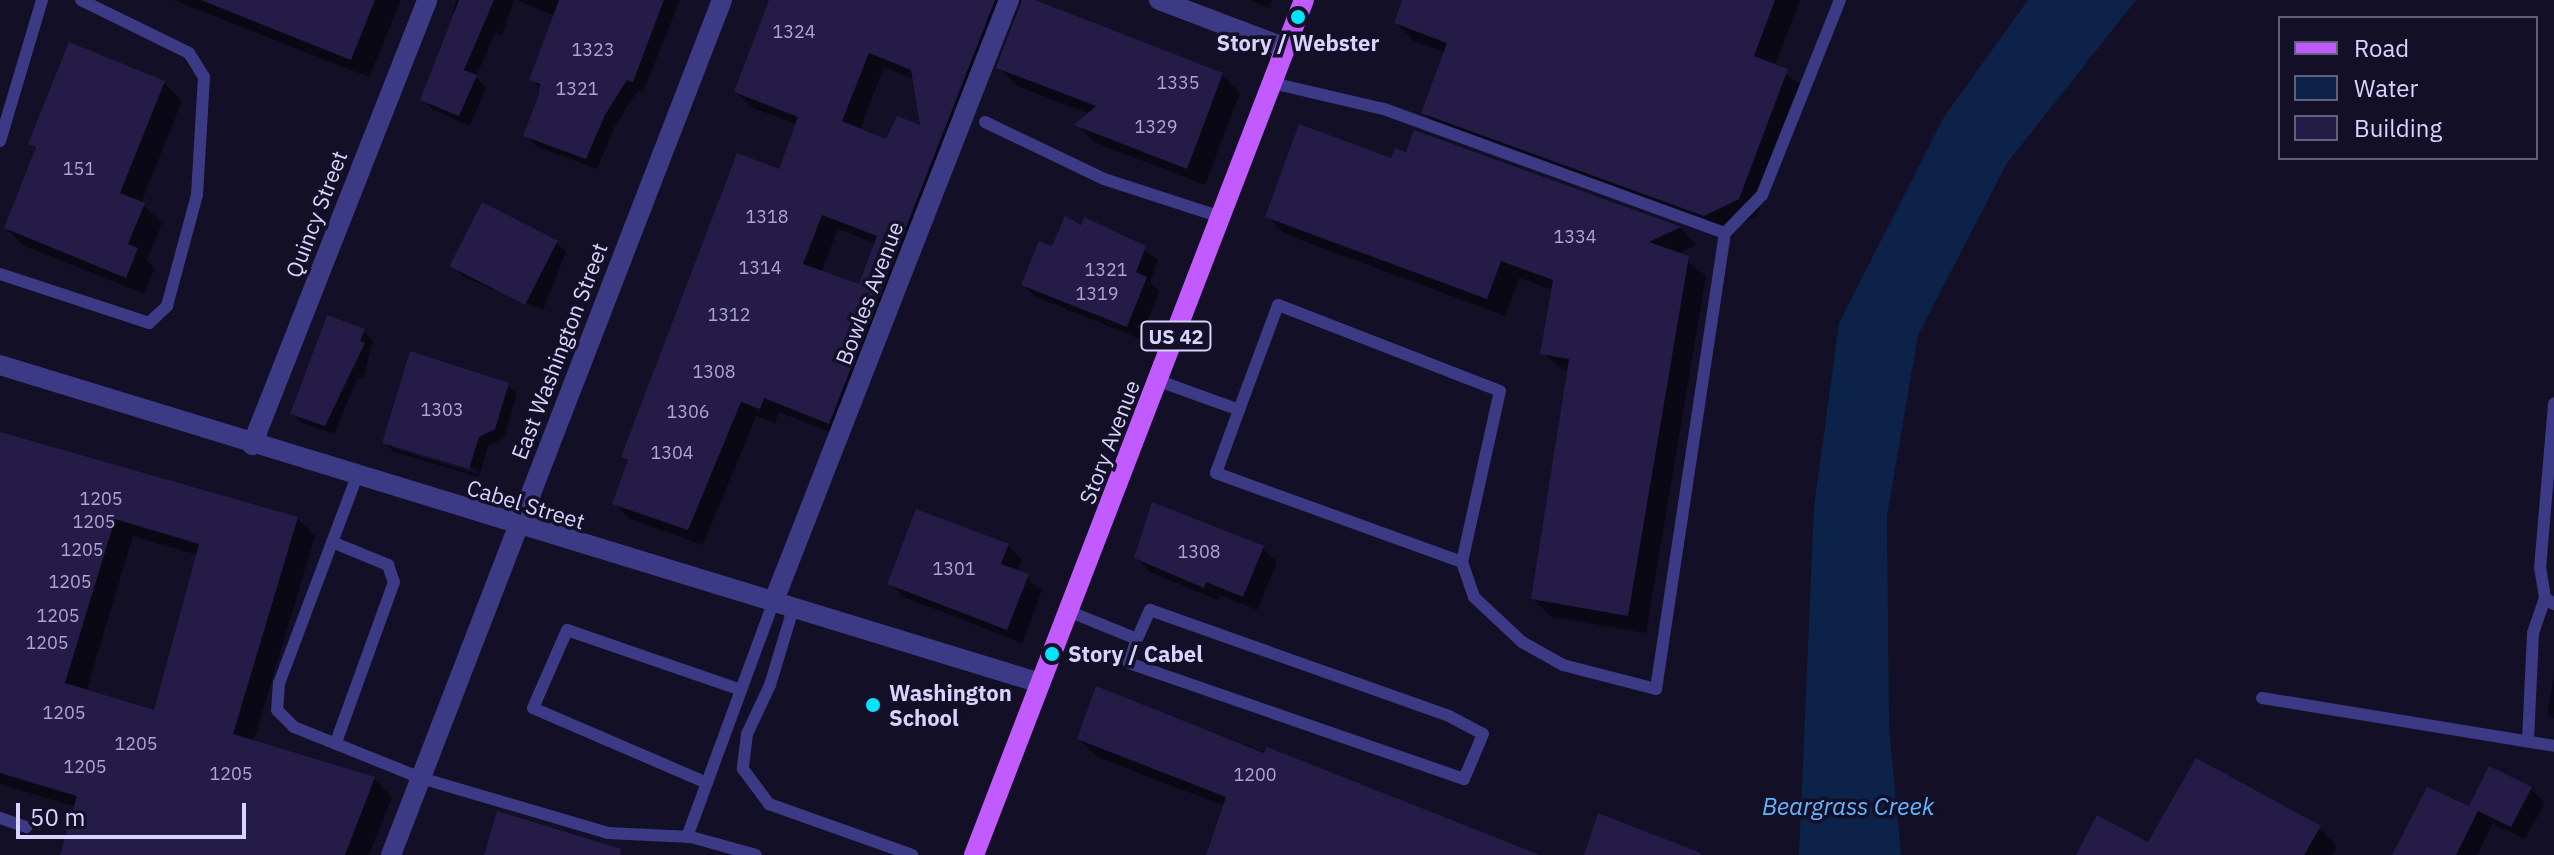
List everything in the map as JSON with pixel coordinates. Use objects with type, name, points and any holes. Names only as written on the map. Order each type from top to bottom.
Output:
[{"type":"main road","name":"Story Avenue","points":[[974,855],[1304,0]]},
{"type":"street","name":"Quincy Street","points":[[252,445],[427,0]]},
{"type":"street","name":"East Washington Street","points":[[391,855],[722,0]]},
{"type":"street","name":"Bowles Avenue","points":[[783,606],[1009,0]]},
{"type":"street","points":[[1159,0],[1286,48]]},
{"type":"street","name":"Cabel Street","points":[[0,365],[516,527],[1040,683]]},
{"type":"lane","points":[[0,141],[42,0]]},
{"type":"lane","points":[[0,274],[149,323],[167,306],[197,195],[204,77],[189,53],[81,0]]},
{"type":"lane","points":[[1462,562],[1216,473],[1278,305],[1500,391],[1462,562],[1474,597],[1522,642],[1563,665],[1656,689],[1725,233],[1762,195],[1840,0]]},
{"type":"lane","points":[[1272,83],[1384,109],[1725,233]]},
{"type":"lane","points":[[985,122],[1104,179],[1221,217]]},
{"type":"lane","points":[[1159,381],[1239,410]]},
{"type":"lane","points":[[2528,740],[2533,633],[2550,601],[2540,568],[2554,404]]},
{"type":"lane","points":[[357,476],[279,683],[277,710],[294,727],[421,778],[608,833],[687,837],[756,855]]},
{"type":"lane","points":[[332,542],[388,565],[394,582],[336,742]]},
{"type":"lane","points":[[687,837],[741,690],[783,606]]},
{"type":"lane","points":[[783,606],[770,685],[747,734],[743,769],[769,804],[912,855]]},
{"type":"lane","points":[[1150,610],[1449,716],[1483,734],[1464,779],[1129,663],[1137,639],[1150,610]]},
{"type":"lane","points":[[1068,611],[1137,639]]},
{"type":"lane","points":[[707,783],[533,708],[567,630],[741,690]]},
{"type":"lane","points":[[2262,698],[2554,746]]},
{"type":"lane","points":[[0,818],[26,827]]},
{"type":"water","name":"Beargrass Creek","points":[[2028,0],[2136,0],[2007,163],[1918,335],[1887,516],[1889,727],[1901,855],[1799,855],[1814,507],[1839,323],[1944,117]]},
{"type":"building","points":[[201,0],[375,0],[351,60]]},
{"type":"building","points":[[459,0],[494,0],[464,70],[477,75],[459,116],[420,100]]},
{"type":"building","points":[[559,0],[664,0],[633,82],[627,80],[605,115],[586,159],[523,136],[539,94],[540,84],[529,80]]},
{"type":"building","points":[[769,0],[995,0],[829,424],[764,398],[760,409],[741,402],[688,530],[612,504],[628,460],[621,457],[737,153],[779,169],[798,117],[734,92]],"holes":[[[869,53],[911,70],[920,125],[897,116],[886,139],[842,121]],[[822,215],[877,236],[859,284],[803,264]]]},
{"type":"building","points":[[1022,0],[1035,0],[1223,73],[1187,169],[1074,125],[1096,106],[996,68]]},
{"type":"building","points":[[1402,0],[1775,0],[1754,56],[1788,69],[1739,199],[1704,216],[1421,113],[1447,43],[1394,23]]},
{"type":"building","points":[[69,42],[165,81],[120,193],[145,203],[128,244],[138,248],[126,278],[4,228],[36,147],[28,144]]},
{"type":"building","points":[[1299,124],[1391,158],[1395,148],[1406,152],[1414,130],[1681,227],[1649,242],[1689,256],[1628,616],[1531,599],[1569,359],[1540,354],[1553,280],[1501,261],[1487,299],[1265,217]]},
{"type":"building","points":[[482,202],[558,241],[525,305],[449,266]]},
{"type":"building","points":[[1065,216],[1081,225],[1084,217],[1146,246],[1136,272],[1147,277],[1127,327],[1021,285],[1039,241],[1052,246]]},
{"type":"building","points":[[327,315],[365,329],[360,341],[365,343],[325,426],[290,414]]},
{"type":"building","points":[[410,351],[509,383],[495,429],[479,437],[469,469],[382,443]]},
{"type":"building","points":[[0,432],[298,517],[233,734],[375,777],[345,855],[60,855],[77,796],[0,773]],"holes":[[[115,519],[199,544],[154,710],[65,683]]]},
{"type":"building","points":[[1152,502],[1264,546],[1243,597],[1206,582],[1204,588],[1134,558]]},
{"type":"building","points":[[916,509],[1009,544],[1001,564],[1029,574],[1007,630],[887,584]]},
{"type":"building","points":[[1096,686],[1264,753],[1267,747],[1540,855],[1206,855],[1226,797],[1077,739]]},
{"type":"building","points":[[2196,758],[2321,826],[2304,855],[2076,855],[2097,815],[2148,842]]},
{"type":"building","points":[[2489,766],[2532,787],[2511,827],[2478,811],[2456,855],[2392,855],[2427,787],[2469,806]]},
{"type":"building","points":[[497,811],[621,849],[620,855],[484,855]]},
{"type":"building","points":[[1598,813],[1701,853],[1584,855]]},
{"type":"place","name":"Story / Webster","points":[[1298,17]]},
{"type":"place","name":"Story / Cabel","points":[[1052,654]]},
{"type":"place","name":"Washington School","points":[[873,705]]}]
